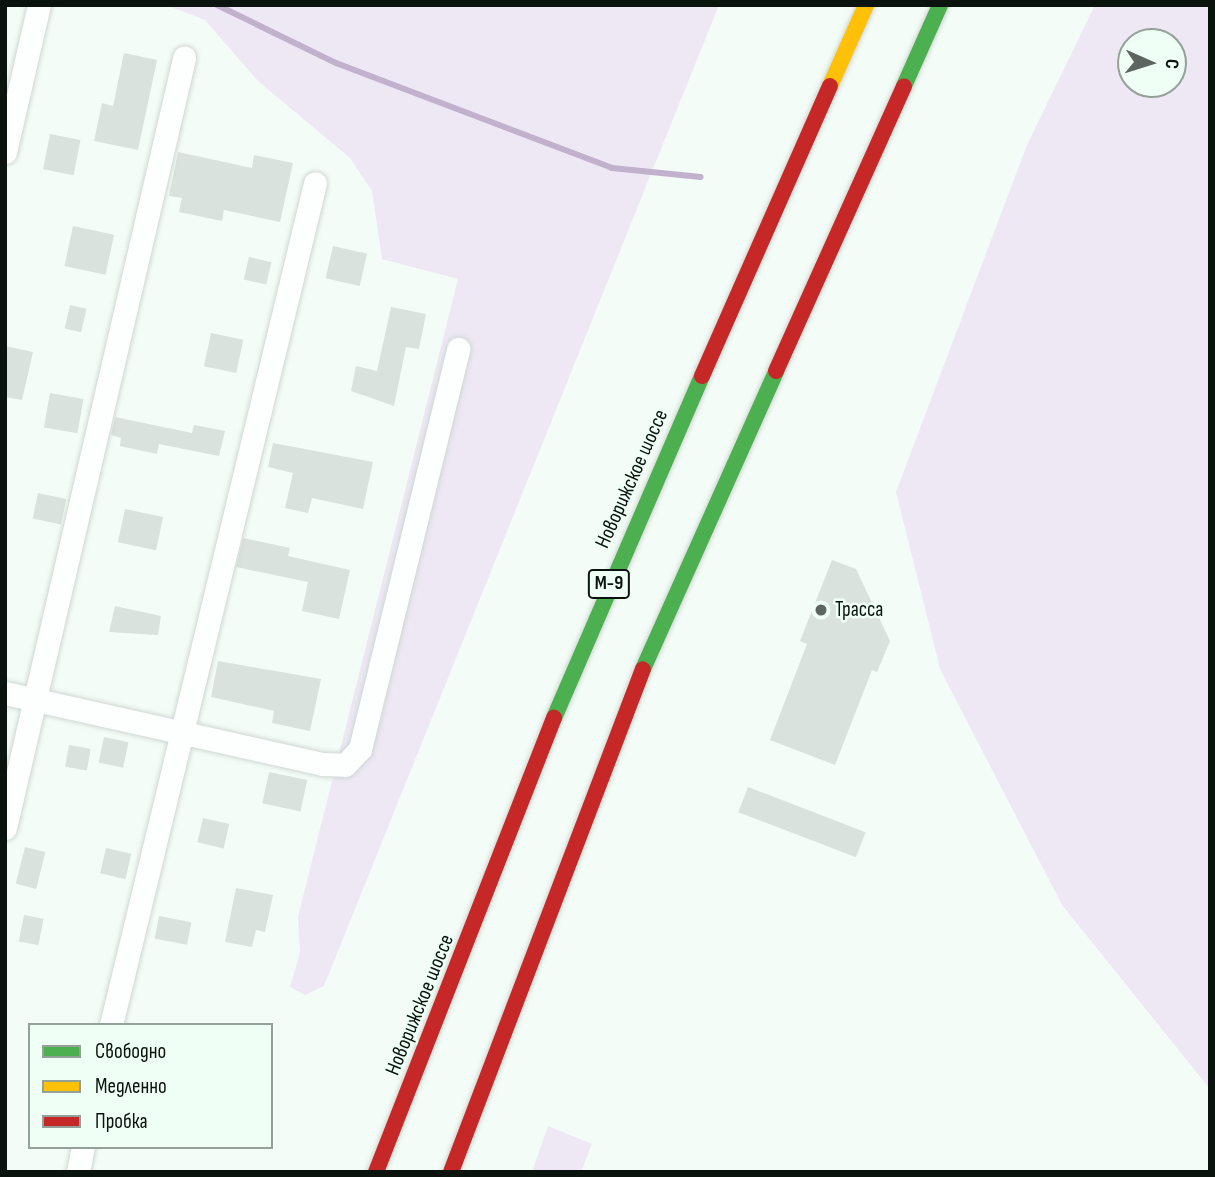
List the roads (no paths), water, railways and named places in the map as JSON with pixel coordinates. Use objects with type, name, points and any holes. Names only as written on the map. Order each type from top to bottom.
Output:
[{"type":"highway","name":"Новорижское шоссе","points":[[376,1172],[589,630],[866,5]]},
{"type":"highway","points":[[451,1172],[647,659],[940,5]]},
{"type":"street","points":[[5,152],[39,5]]},
{"type":"street","points":[[5,828],[184,58]]},
{"type":"street","points":[[111,1023],[178,732],[315,183]]},
{"type":"street","points":[[5,693],[322,764],[345,765],[360,749],[458,349]]},
{"type":"street","points":[[78,1172],[83,1149]]},
{"type":"waterway","points":[[217,5],[336,63],[612,168],[701,177]]},
{"type":"place","name":"Трасса","points":[[821,610]]}]
